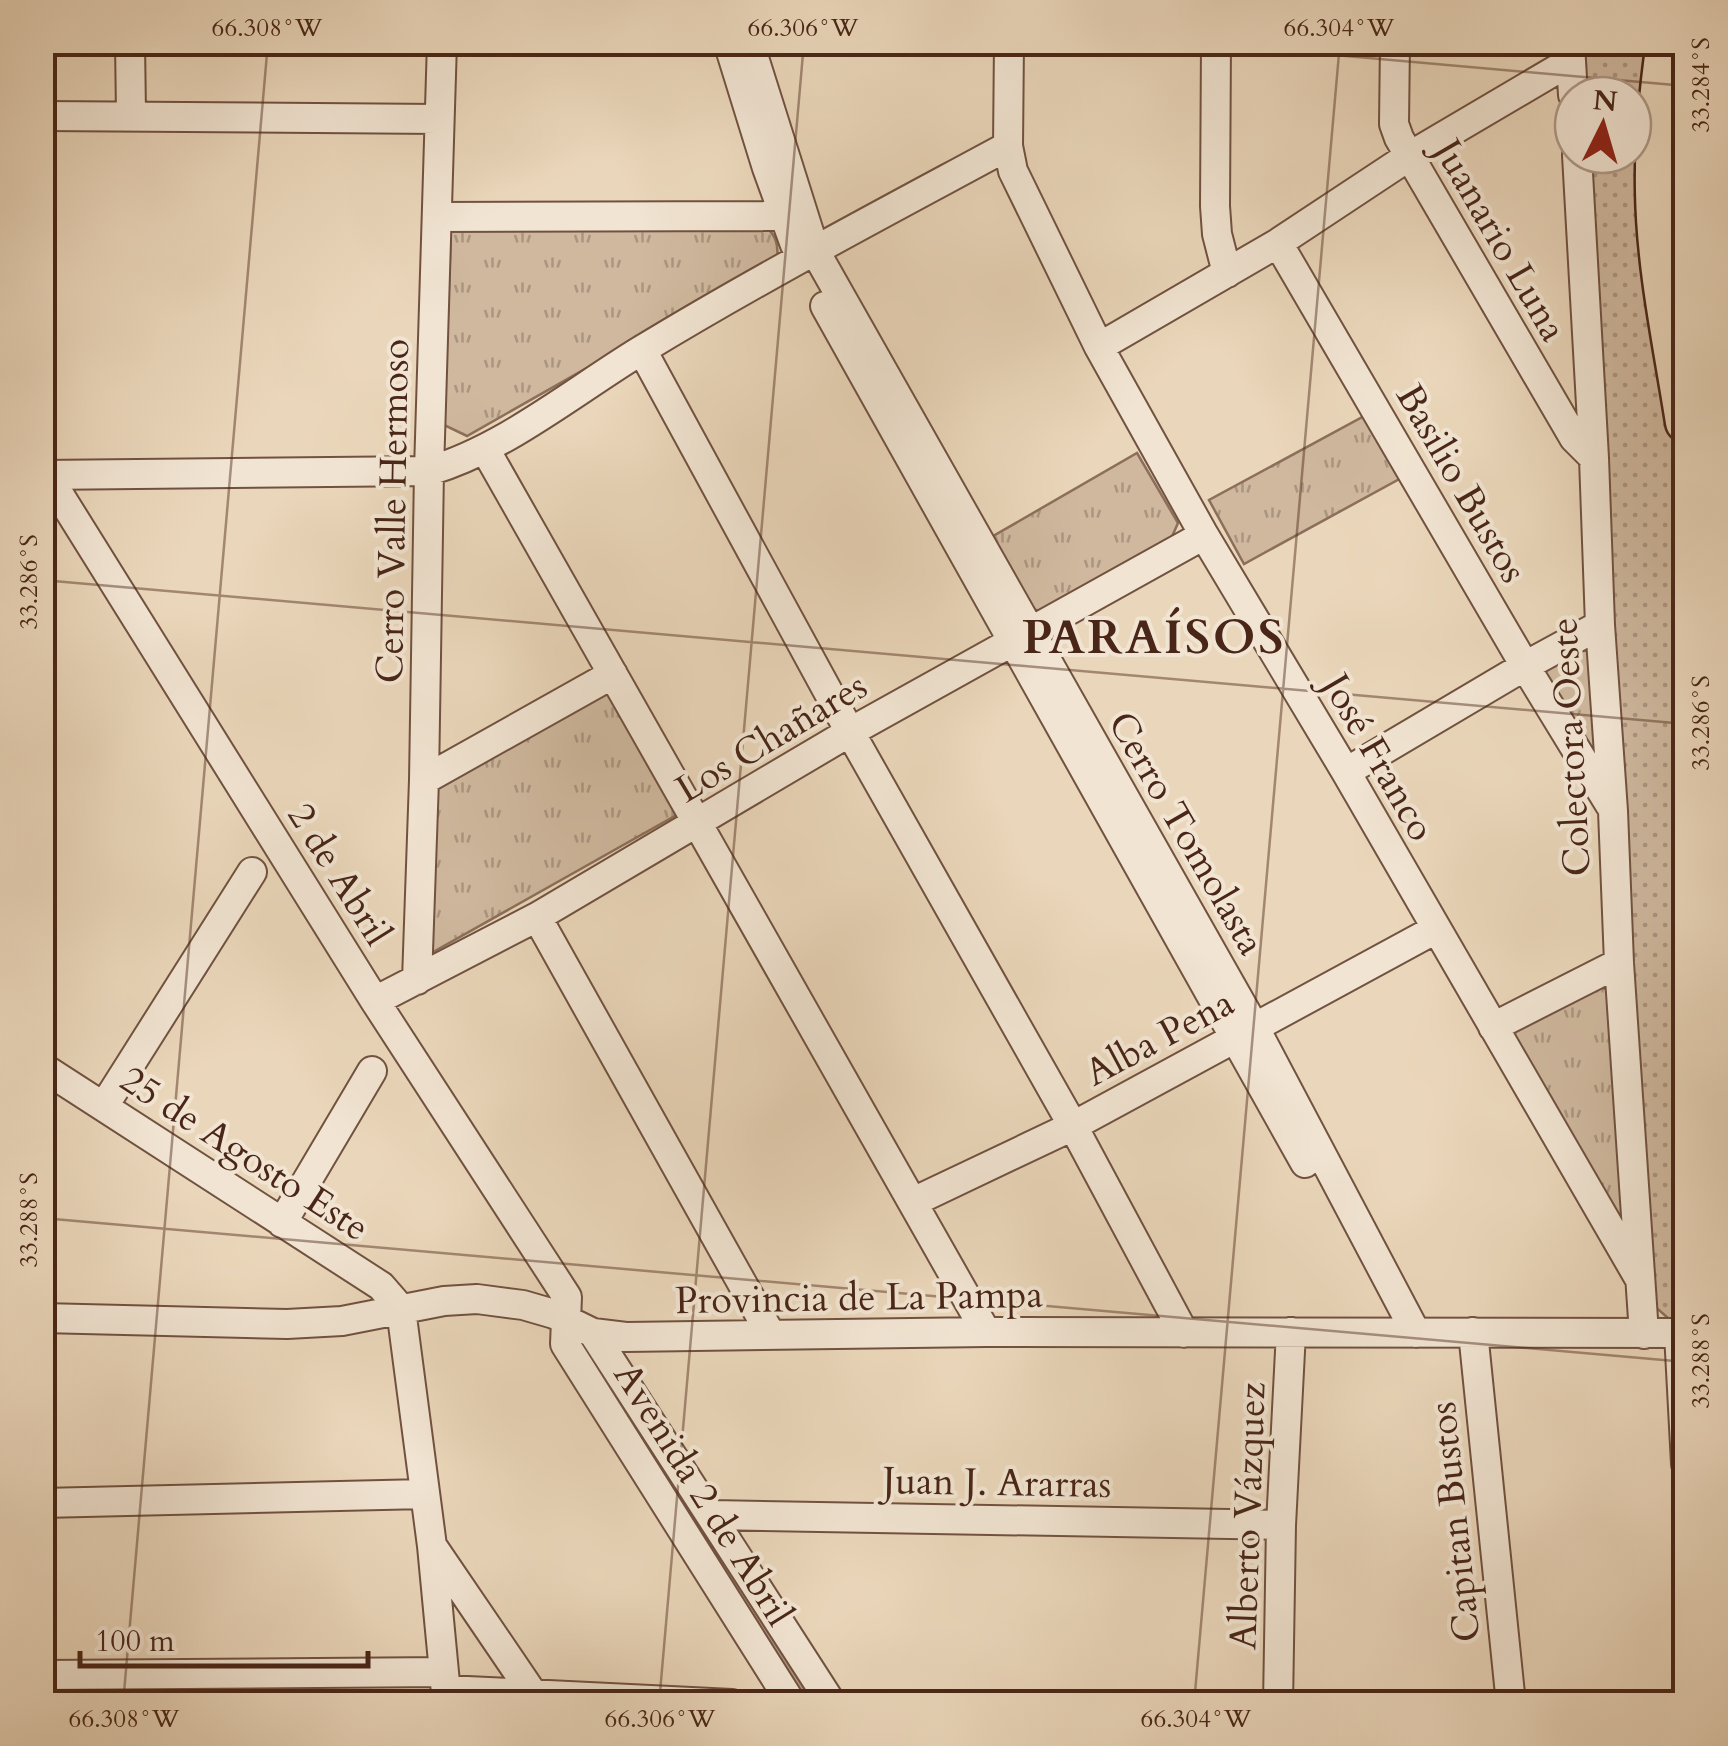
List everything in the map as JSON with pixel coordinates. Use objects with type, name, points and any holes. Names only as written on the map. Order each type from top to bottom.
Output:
[{"type":"highway","points":[[1667,42],[1657,134],[1656,191],[1661,263],[1686,422]]},
{"type":"street","points":[[130,42],[131,116]]},
{"type":"street","name":"Cerro Valle Hermoso","points":[[418,980],[428,471],[442,42]]},
{"type":"street","name":"Cerro Tomolasta","points":[[728,42],[808,254],[1246,1033],[1406,1333]]},
{"type":"street","name":"Cerro Tomolasta","points":[[749,42],[794,216]]},
{"type":"street","name":"José Franco","points":[[1009,42],[1008,146],[1013,170],[1099,348],[1638,1278]]},
{"type":"street","points":[[1216,42],[1214,206],[1216,234],[1227,272]]},
{"type":"street","name":"Juanario Luna","points":[[1395,42],[1394,124],[1408,157],[1574,438],[1594,458]]},
{"type":"street","points":[[1099,348],[1278,242],[1570,52]]},
{"type":"street","points":[[42,116],[439,119]]},
{"type":"street","points":[[44,472],[428,471],[456,462],[484,450],[642,350],[808,254],[1008,146]]},
{"type":"street","name":"Colectora Oeste","points":[[1578,175],[1619,963],[1644,1334]]},
{"type":"street","points":[[436,217],[794,216]]},
{"type":"street","name":"Basilio Bustos","points":[[1278,242],[1613,811]]},
{"type":"street","points":[[642,350],[1184,1333]]},
{"type":"street","points":[[484,450],[986,1332]]},
{"type":"street","name":"2 de Abril","points":[[44,472],[566,1298],[566,1320]]},
{"type":"street","name":"Los Chañares","points":[[375,1001],[538,917],[850,732],[1204,535]]},
{"type":"street","points":[[1346,772],[1600,624]]},
{"type":"street","points":[[424,780],[613,674]]},
{"type":"street","points":[[104,1106],[252,872]]},
{"type":"street","points":[[538,917],[771,1335]]},
{"type":"street","name":"Alba Pena","points":[[913,1202],[1073,1126],[1436,928]]},
{"type":"street","points":[[1493,1027],[1619,963]]},
{"type":"street","name":"25 de Agosto Este","points":[[42,1067],[381,1286],[401,1309]]},
{"type":"street","points":[[282,1223],[372,1070]]},
{"type":"street","name":"Provincia de La Pampa","points":[[42,1318],[287,1324],[342,1320],[478,1299],[523,1304],[594,1333],[626,1337],[986,1332],[1682,1333]]},
{"type":"street","points":[[401,1309],[446,1689]]},
{"type":"street","name":"Avenida 2 de Abril","points":[[566,1320],[565,1344],[792,1704]]},
{"type":"street","name":"Alberto Vázquez","points":[[1278,1704],[1281,1524],[1291,1332]]},
{"type":"street","name":"Capitan Bustos","points":[[1472,1332],[1511,1704]]},
{"type":"street","name":"Avenida 2 de Abril","points":[[594,1333],[832,1704]]},
{"type":"street","points":[[1682,1333],[1686,1464]]},
{"type":"street","points":[[42,1503],[425,1494]]},
{"type":"street","name":"Juan J. Ararras","points":[[712,1515],[1281,1524]]},
{"type":"street","points":[[432,1546],[533,1694]]},
{"type":"street","points":[[42,1675],[732,1704]]},
{"type":"green space","points":[[1579,43],[1662,43],[1678,424],[1686,471],[1685,1324],[1669,1319],[1652,1304],[1587,175],[1653,175],[1653,75],[1581,75]]},
{"type":"green space","points":[[1685,43],[1685,366],[1669,100]]},
{"type":"green space","points":[[763,224],[777,244],[777,259],[770,264],[467,436],[444,425],[451,229]]},
{"type":"green space","points":[[1368,414],[1403,477],[1244,564],[1209,500]]},
{"type":"green space","points":[[1137,453],[1178,523],[1170,541],[1043,611],[1029,609],[988,539]]},
{"type":"green space","points":[[1579,647],[1591,654],[1597,752],[1588,755],[1545,674],[1549,663]]},
{"type":"green space","points":[[606,687],[680,813],[426,956],[429,787]]},
{"type":"green space","points":[[1595,986],[1606,989],[1610,997],[1622,1215],[1619,1223],[1516,1047],[1515,1033],[1521,1022]]},
{"type":"green space","points":[[584,1337],[820,1703],[801,1703],[571,1344]]},
{"type":"waterway","points":[[579,1337],[811,1704]]},
{"type":"district","name":"PARAÍSOS","points":[[1154,636]]}]
